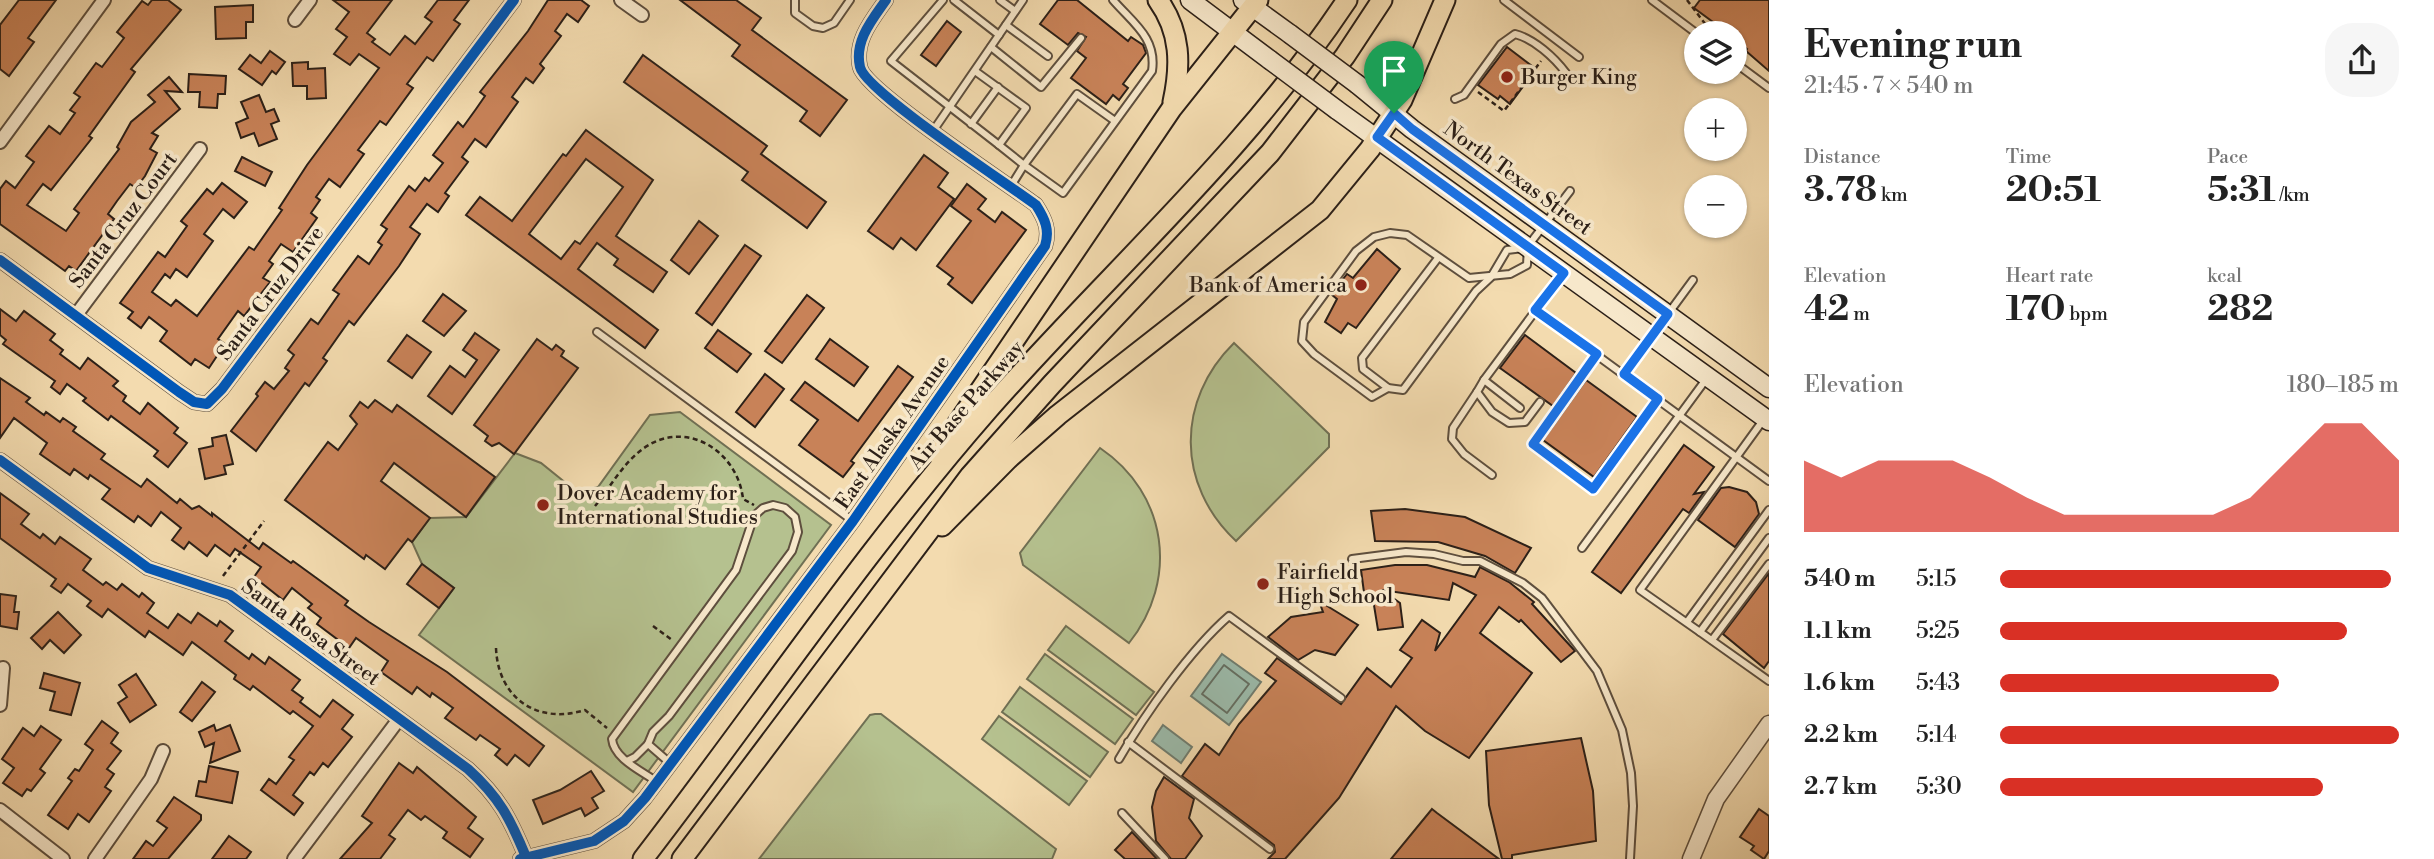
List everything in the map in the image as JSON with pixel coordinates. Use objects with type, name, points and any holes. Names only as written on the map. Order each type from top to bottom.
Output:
[{"type":"main road","points":[[1158,0],[1172,25],[1180,63],[1172,108]]},
{"type":"main road","points":[[1190,0],[1337,110],[1767,419]]},
{"type":"main road","name":"Air Base Parkway","points":[[643,859],[885,538],[988,411],[1247,134],[1321,39],[1347,0]]},
{"type":"main road","points":[[682,859],[907,556],[1010,429],[1270,153],[1345,56],[1382,0]]},
{"type":"main road","points":[[907,556],[1058,415],[1320,210],[1394,113],[1445,0]]},
{"type":"main road","points":[[885,538],[921,477],[1172,108],[1251,2]]},
{"type":"main road","name":"North Texas Street","points":[[1251,2],[1544,225],[1769,388]]},
{"type":"street","points":[[0,142],[104,0]]},
{"type":"street","points":[[295,20],[310,0]]},
{"type":"street","name":"Santa Cruz Drive","points":[[0,260],[178,392],[194,402],[206,404],[222,389],[514,0]]},
{"type":"street","points":[[621,0],[642,15]]},
{"type":"street","name":"East Alaska Avenue","points":[[523,858],[594,841],[624,821],[671,764],[853,521],[1045,246],[1048,235],[1044,217],[1036,205],[894,103],[860,71],[858,55],[864,31],[886,0]]},
{"type":"street","name":"Santa Cruz Court","points":[[76,315],[201,149]]},
{"type":"street","name":"Santa Rosa Street","points":[[0,460],[148,568],[230,595],[468,769],[494,793],[510,819],[523,858]]},
{"type":"street","points":[[0,705],[3,668]]},
{"type":"street","points":[[295,859],[399,719]]},
{"type":"street","points":[[1690,859],[1716,799],[1769,724]]},
{"type":"street","points":[[95,859],[151,779],[163,751]]},
{"type":"street","points":[[0,810],[63,859]]},
{"type":"lane","points":[[795,0],[796,13],[813,26],[823,29],[834,23],[850,0]]},
{"type":"lane","points":[[943,0],[891,61],[1063,193],[1152,71],[1154,58],[1151,43],[1113,0]]},
{"type":"lane","points":[[954,0],[999,35]]},
{"type":"lane","points":[[1000,0],[1015,12]]},
{"type":"lane","points":[[933,131],[1023,0]]},
{"type":"lane","points":[[1504,0],[1580,57]]},
{"type":"lane","points":[[1653,0],[1684,24]]},
{"type":"lane","points":[[1006,25],[1048,56]]},
{"type":"lane","points":[[1455,99],[1464,95],[1501,44],[1515,34],[1524,37],[1558,62],[1566,73]]},
{"type":"lane","points":[[991,47],[1041,87],[1081,38]]},
{"type":"lane","points":[[975,71],[1026,108],[999,145]]},
{"type":"lane","points":[[1747,72],[1769,88]]},
{"type":"lane","points":[[971,124],[998,87]]},
{"type":"lane","points":[[1011,186],[1077,94],[1115,121]]},
{"type":"lane","points":[[1388,388],[1372,397],[1314,354],[1302,341],[1304,322],[1356,251],[1374,237],[1390,233],[1406,235],[1469,278],[1510,274],[1527,265],[1528,246],[1570,191]]},
{"type":"lane","points":[[1438,258],[1362,358],[1363,369],[1388,388],[1403,390],[1476,291],[1491,277],[1507,250],[1528,246]]},
{"type":"lane","points":[[1492,475],[1464,454],[1452,439],[1453,428],[1484,380],[1564,273]]},
{"type":"lane","points":[[1624,374],[1693,280]]},
{"type":"lane","points":[[1535,310],[1769,481]]},
{"type":"lane","points":[[597,332],[853,521]]},
{"type":"lane","points":[[1597,354],[1533,444],[1593,489],[1658,399]]},
{"type":"lane","points":[[1582,548],[1708,377]]},
{"type":"lane","points":[[1484,380],[1520,408]]},
{"type":"lane","points":[[1477,392],[1492,412],[1510,424],[1525,422],[1541,401]]},
{"type":"lane","points":[[1767,419],[1640,590],[1769,681]]},
{"type":"lane","points":[[627,761],[648,744],[653,732],[670,716],[792,551],[799,532],[796,517],[785,508],[773,505],[754,516],[736,570],[612,740],[613,747],[627,761],[657,782]]},
{"type":"lane","points":[[1687,622],[1769,510]]},
{"type":"lane","points":[[1700,632],[1769,539]]},
{"type":"lane","points":[[1352,559],[1406,552],[1480,561],[1523,583],[1542,598],[1597,671],[1622,730],[1631,773],[1633,806],[1630,859]]},
{"type":"lane","points":[[1712,640],[1769,564]]},
{"type":"lane","points":[[1119,759],[1128,742],[1212,630],[1229,616],[1341,698]]},
{"type":"lane","points":[[1128,742],[1270,849]]},
{"type":"lane","points":[[648,744],[671,764]]},
{"type":"lane","points":[[1122,813],[1166,859]]},
{"type":"path","points":[[1687,0],[1703,21]]},
{"type":"path","points":[[1478,92],[1504,111],[1543,58]]},
{"type":"path","points":[[595,506],[644,449],[656,442],[687,438],[721,452],[737,472],[743,499],[754,505]]},
{"type":"path","points":[[223,576],[264,521]]},
{"type":"path","points":[[653,626],[672,640]]},
{"type":"path","points":[[496,648],[498,673],[511,692],[527,706],[550,715],[585,710],[607,728]]},
{"type":"green space","points":[[1234,343],[1329,434],[1329,447],[1236,541],[1216,519],[1202,494],[1194,469],[1191,442],[1193,416],[1201,390],[1215,366]]},
{"type":"green space","points":[[680,412],[831,525],[633,792],[419,635],[454,588],[422,564],[412,542],[430,518],[466,517],[515,453],[541,463],[577,492],[598,487],[650,415]]},
{"type":"green space","points":[[1100,448],[1123,467],[1140,489],[1152,513],[1159,539],[1160,566],[1155,592],[1145,618],[1129,643],[1023,565],[1020,553]]},
{"type":"green space","points":[[1066,626],[1154,692],[1136,715],[1048,650]]},
{"type":"green space","points":[[1045,654],[1133,719],[1115,744],[1027,679]]},
{"type":"green space","points":[[1020,687],[1108,752],[1090,777],[1002,712]]},
{"type":"green space","points":[[881,714],[1056,849],[1052,859],[759,859],[870,715]]},
{"type":"green space","points":[[999,716],[1087,781],[1069,805],[982,739]]},
{"type":"water","points":[[1222,654],[1261,682],[1229,725],[1191,696]]},
{"type":"water","points":[[1163,725],[1192,747],[1181,763],[1152,741]]},
{"type":"building","points":[[19,0],[56,0],[28,38],[34,42],[9,76],[0,69],[0,25]]},
{"type":"building","points":[[152,0],[168,0],[181,10],[131,69],[135,72],[74,161],[51,190],[43,184],[27,205],[66,231],[79,213],[74,209],[119,149],[117,147],[131,122],[155,102],[148,95],[169,77],[182,92],[165,91],[180,109],[152,133],[158,136],[150,149],[157,153],[145,176],[136,188],[130,184],[117,201],[108,214],[114,219],[76,271],[69,266],[65,271],[0,224],[0,189],[6,181],[15,188],[34,162],[26,156],[49,126],[60,134],[75,113],[70,110],[80,97],[74,93],[96,63],[102,67],[124,38],[117,32],[142,1],[148,5]]},
{"type":"building","points":[[333,0],[392,0],[367,33],[375,39],[372,42],[390,55],[405,36],[415,44],[432,22],[425,17],[438,0],[469,0],[454,20],[460,24],[433,61],[427,57],[407,84],[413,88],[386,125],[380,121],[358,150],[364,154],[340,187],[329,179],[316,197],[320,200],[311,213],[317,218],[293,252],[281,244],[269,261],[273,264],[263,278],[270,282],[244,316],[238,311],[218,339],[225,344],[209,368],[195,359],[191,365],[160,341],[167,331],[149,317],[141,328],[128,318],[133,312],[120,303],[158,252],[165,257],[187,226],[181,221],[207,189],[213,194],[222,183],[247,202],[234,218],[223,209],[204,234],[213,241],[187,277],[176,269],[170,278],[165,274],[152,292],[171,306],[176,300],[197,316],[249,247],[254,250],[282,210],[279,208],[307,165],[379,68],[359,54],[350,65],[334,54],[347,37],[336,29],[349,12]]},
{"type":"building","points":[[548,0],[581,0],[589,6],[578,22],[567,14],[555,31],[561,36],[540,64],[544,68],[533,83],[526,78],[512,97],[518,102],[486,147],[475,139],[462,157],[468,162],[445,193],[449,196],[438,212],[427,204],[410,227],[420,234],[399,266],[354,325],[349,321],[323,358],[327,361],[309,386],[305,383],[256,451],[231,431],[258,396],[256,394],[265,382],[274,389],[289,371],[285,368],[294,355],[288,350],[311,319],[318,324],[339,294],[333,290],[358,256],[369,264],[382,245],[378,242],[387,229],[381,225],[409,186],[415,191],[425,178],[429,181],[443,163],[433,155],[458,122],[463,127],[485,96],[480,92],[528,31]]},
{"type":"building","points":[[680,0],[736,0],[761,18],[752,30],[847,100],[820,136],[800,121],[807,111],[732,56],[740,45]]},
{"type":"building","points":[[1058,0],[1077,0],[1128,41],[1131,37],[1143,45],[1146,53],[1123,84],[1128,88],[1119,100],[1113,95],[1106,104],[1071,78],[1086,58],[1077,51],[1086,37],[1078,33],[1068,45],[1040,24]]},
{"type":"building","points":[[1700,0],[1769,0],[1769,71],[1747,52],[1747,21],[1712,21],[1694,8]]},
{"type":"building","points":[[253,5],[253,22],[246,22],[246,38],[216,39],[215,7]]},
{"type":"building","points":[[947,21],[961,32],[936,66],[921,55]]},
{"type":"building","name":"Burger King","points":[[1507,47],[1536,69],[1510,104],[1478,85]]},
{"type":"building","points":[[270,51],[285,62],[276,74],[272,71],[262,85],[239,69],[250,55],[261,63]]},
{"type":"building","points":[[643,55],[767,146],[761,154],[826,202],[807,228],[742,180],[748,172],[624,82]]},
{"type":"building","points":[[308,62],[308,69],[325,68],[326,98],[307,99],[307,86],[293,86],[292,63]]},
{"type":"building","points":[[189,74],[226,76],[225,94],[218,94],[217,108],[199,107],[200,92],[188,92]]},
{"type":"building","points":[[259,95],[266,112],[274,109],[279,121],[271,124],[277,139],[259,146],[254,133],[241,138],[236,123],[248,118],[241,102]]},
{"type":"building","points":[[586,130],[653,180],[616,236],[667,272],[653,292],[614,265],[618,259],[597,243],[578,269],[658,330],[645,348],[466,215],[480,197],[512,221],[563,154],[566,156]],"holes":[[[586,159],[623,187],[580,244],[575,241],[561,259],[529,234]]]},
{"type":"building","points":[[924,155],[948,173],[938,187],[954,199],[916,250],[901,238],[893,249],[868,231]]},
{"type":"building","points":[[242,157],[272,172],[265,186],[235,171]]},
{"type":"building","points":[[967,184],[986,199],[978,209],[995,222],[1002,212],[1026,230],[972,303],[948,284],[953,278],[937,266],[971,221],[951,206]]},
{"type":"building","points":[[699,221],[718,236],[689,274],[671,260]]},
{"type":"building","points":[[745,245],[761,256],[712,325],[696,313]]},
{"type":"building","name":"Bank of America","points":[[1377,249],[1400,269],[1356,328],[1348,323],[1341,333],[1325,322],[1337,299],[1331,294],[1347,274],[1353,278]]},
{"type":"building","points":[[443,294],[466,311],[444,336],[423,321]]},
{"type":"building","points":[[807,295],[824,308],[782,363],[765,351]]},
{"type":"building","points":[[0,309],[16,321],[24,311],[55,334],[50,340],[63,350],[60,354],[80,369],[88,358],[118,381],[113,386],[126,396],[123,401],[140,414],[148,403],[178,428],[174,433],[187,443],[168,467],[154,456],[158,451],[111,416],[108,420],[83,401],[86,398],[67,384],[60,394],[51,387],[55,381],[3,344],[6,340],[0,335]]},
{"type":"building","points":[[718,330],[751,354],[737,372],[705,348]]},
{"type":"building","points":[[475,333],[499,350],[452,414],[428,396],[450,366],[465,377],[477,360],[463,350]]},
{"type":"building","points":[[407,335],[431,352],[412,378],[388,361]]},
{"type":"building","points":[[1525,335],[1576,373],[1553,406],[1500,368]]},
{"type":"building","points":[[537,339],[552,350],[556,345],[564,351],[561,356],[578,368],[514,454],[499,443],[492,446],[485,441],[488,436],[474,425]]},
{"type":"building","points":[[830,339],[868,367],[854,386],[816,359]]},
{"type":"building","points":[[898,366],[913,377],[851,461],[854,463],[843,477],[799,445],[818,420],[791,400],[805,382],[858,421]]},
{"type":"building","points":[[765,374],[784,389],[755,427],[736,412]]},
{"type":"building","points":[[0,378],[30,398],[26,402],[44,415],[46,412],[60,422],[63,418],[76,427],[73,431],[105,454],[101,459],[141,487],[147,479],[177,503],[180,499],[192,509],[199,506],[259,549],[263,543],[291,563],[293,561],[348,601],[345,605],[447,672],[544,746],[529,766],[515,755],[507,765],[495,755],[500,749],[480,735],[476,740],[445,718],[453,708],[432,693],[430,697],[417,687],[412,694],[381,672],[388,661],[356,638],[349,648],[317,624],[321,618],[308,608],[312,604],[292,588],[283,600],[254,577],[261,567],[235,549],[230,556],[215,545],[207,556],[189,542],[184,549],[172,540],[181,528],[161,512],[151,526],[138,516],[134,522],[102,499],[110,489],[90,475],[88,479],[74,469],[70,475],[40,454],[47,443],[14,418],[0,438]]},
{"type":"building","points":[[1586,380],[1637,417],[1594,477],[1543,440]]},
{"type":"building","points":[[375,400],[392,412],[397,405],[495,477],[466,517],[394,463],[381,481],[430,518],[412,542],[408,539],[385,569],[366,555],[364,559],[285,500],[328,442],[338,450],[357,424],[350,416],[360,402],[368,408]]},
{"type":"building","points":[[226,435],[233,464],[224,466],[226,474],[205,479],[199,449],[213,446],[212,438]]},
{"type":"building","points":[[1684,445],[1714,467],[1694,494],[1704,492],[1689,513],[1683,509],[1621,593],[1592,572]]},
{"type":"building","points":[[1729,487],[1747,492],[1756,502],[1759,514],[1735,547],[1698,520],[1721,488]]},
{"type":"building","points":[[0,493],[29,514],[21,524],[40,538],[43,534],[55,544],[60,537],[91,559],[83,570],[103,585],[106,582],[117,590],[122,584],[139,597],[142,593],[154,603],[147,613],[168,628],[178,614],[191,623],[198,613],[217,626],[220,621],[233,631],[225,641],[249,659],[252,654],[265,664],[269,657],[300,680],[292,690],[303,698],[300,702],[320,717],[333,700],[353,715],[342,729],[352,737],[328,767],[323,763],[314,775],[310,772],[293,795],[303,803],[294,815],[261,790],[269,779],[276,784],[294,760],[289,757],[313,726],[293,711],[290,714],[253,686],[250,690],[234,679],[236,675],[192,642],[183,655],[149,631],[145,637],[108,609],[102,617],[87,606],[91,601],[68,584],[61,593],[51,586],[56,579],[0,538]]},
{"type":"building","points":[[1405,509],[1465,517],[1531,548],[1515,573],[1485,556],[1438,542],[1375,541],[1371,511]]},
{"type":"building","points":[[422,564],[454,588],[439,608],[407,584]]},
{"type":"building","points":[[1395,565],[1427,565],[1475,577],[1480,567],[1509,582],[1534,602],[1532,604],[1575,651],[1561,662],[1521,620],[1519,622],[1499,607],[1480,633],[1532,673],[1469,758],[1425,731],[1396,706],[1339,798],[1285,859],[1268,859],[1275,852],[1274,845],[1182,776],[1205,744],[1219,755],[1239,724],[1276,681],[1265,673],[1277,658],[1341,704],[1367,668],[1391,687],[1412,658],[1400,650],[1422,620],[1440,633],[1435,651],[1476,595],[1453,583],[1449,600],[1382,590],[1400,603],[1403,627],[1378,630],[1373,599],[1365,600],[1361,570]]},
{"type":"building","points":[[1769,573],[1769,661],[1764,668],[1723,634]]},
{"type":"building","points":[[0,594],[16,596],[14,612],[19,612],[17,629],[0,626]]},
{"type":"building","points":[[1319,601],[1358,625],[1335,655],[1315,650],[1298,660],[1268,637],[1291,617],[1323,612]]},
{"type":"building","points":[[58,612],[81,635],[64,653],[50,640],[42,649],[31,638]]},
{"type":"building","points":[[44,673],[80,683],[71,715],[50,710],[55,692],[40,688]]},
{"type":"building","points":[[136,674],[156,705],[130,722],[118,703],[127,697],[119,685]]},
{"type":"building","points":[[202,682],[215,692],[192,721],[180,712]]},
{"type":"building","points":[[102,721],[118,733],[111,743],[121,751],[107,769],[114,774],[105,787],[111,791],[89,822],[78,814],[68,829],[48,815],[72,781],[68,778],[75,769],[79,771],[93,750],[85,744]]},
{"type":"building","points":[[214,725],[216,731],[230,725],[240,751],[210,763],[214,743],[205,747],[199,732]]},
{"type":"building","points":[[41,726],[61,740],[40,769],[45,773],[31,791],[27,789],[22,796],[3,783],[14,768],[2,759],[23,728],[34,736]]},
{"type":"building","points":[[1581,738],[1593,791],[1596,841],[1502,859],[1489,805],[1486,751]]},
{"type":"building","points":[[399,763],[413,773],[417,767],[476,817],[468,828],[483,839],[470,857],[443,838],[447,832],[425,816],[421,820],[408,810],[389,835],[395,839],[380,859],[340,859],[372,823],[362,816]]},
{"type":"building","points":[[209,766],[238,772],[232,803],[196,796],[199,781],[206,782]]},
{"type":"building","points":[[591,771],[604,791],[592,798],[598,808],[585,816],[581,808],[543,824],[533,800],[560,790]]},
{"type":"building","points":[[1164,777],[1194,799],[1189,818],[1202,836],[1185,859],[1171,859],[1156,841],[1152,807],[1156,791]]},
{"type":"building","points":[[174,797],[201,815],[201,820],[168,859],[133,859],[146,841],[153,846],[167,828],[157,821]]},
{"type":"building","points":[[1432,809],[1437,813],[1499,859],[1391,859]]},
{"type":"building","points":[[1759,809],[1769,816],[1769,851],[1764,859],[1751,850],[1754,846],[1740,837]]},
{"type":"building","points":[[1132,832],[1157,859],[1125,859],[1115,850]]},
{"type":"building","points":[[229,836],[251,852],[246,859],[212,859]]},
{"type":"cycle path","points":[[0,260],[179,392],[194,402],[207,404],[222,389],[514,0]]},
{"type":"cycle path","points":[[520,859],[594,841],[624,821],[645,798],[853,521],[1045,246],[1046,225],[1036,205],[911,116],[868,79],[860,67],[862,40],[886,0]]},
{"type":"cycle path","points":[[0,460],[148,568],[230,595],[468,769],[503,809],[526,857]]},
{"type":"place","name":"Burger King","points":[[1507,77]]},
{"type":"place","name":"Bank of America","points":[[1361,285]]},
{"type":"place","name":"Dover Academy for International Studies","points":[[543,505]]},
{"type":"place","name":"Fairfield High School","points":[[1263,584]]},
{"type":"route","points":[[1394,113],[1412,129],[1668,314],[1624,374],[1658,399],[1593,489],[1533,444],[1597,354],[1535,310],[1564,273],[1377,137],[1394,113]]}]
